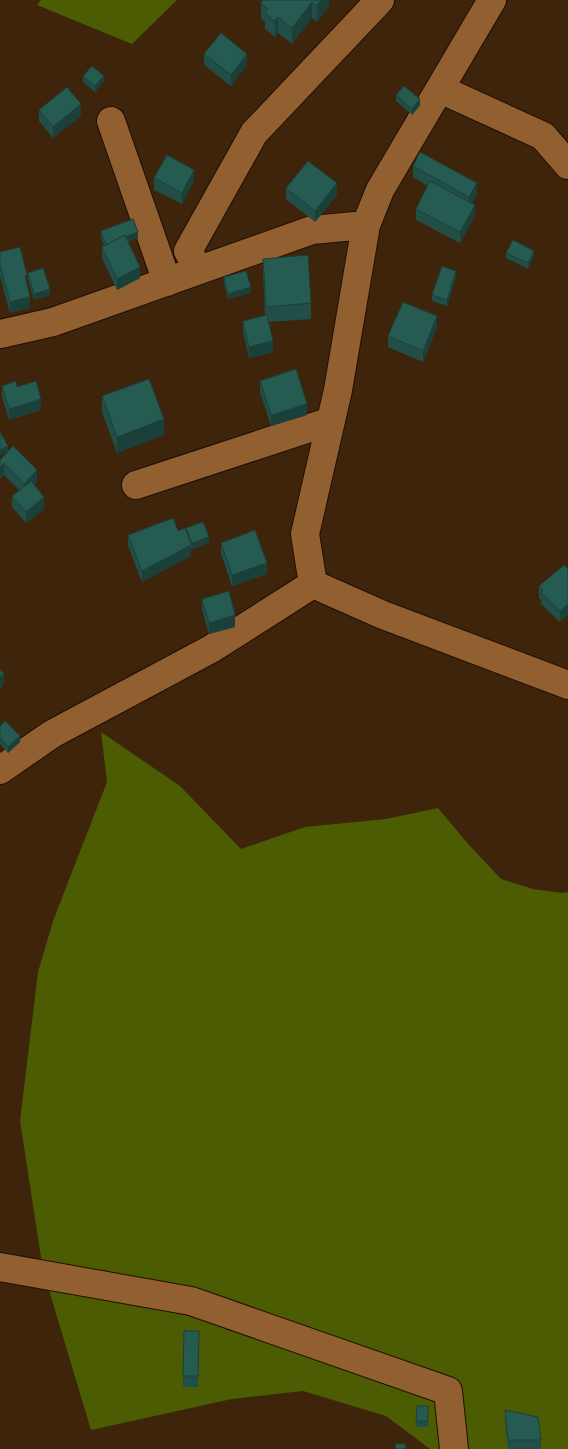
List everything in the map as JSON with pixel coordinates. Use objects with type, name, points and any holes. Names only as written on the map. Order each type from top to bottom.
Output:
[{"type":"street","points":[[199,270],[188,252],[254,133],[380,0]]},
{"type":"street","points":[[313,584],[305,534],[331,421],[366,225],[380,190],[490,1]]},
{"type":"street","points":[[440,88],[543,136],[568,165]]},
{"type":"street","points":[[111,121],[167,282]]},
{"type":"street","points":[[0,334],[53,322],[312,230],[366,225]]},
{"type":"street","points":[[136,485],[331,421]]},
{"type":"street","points":[[313,584],[383,615],[568,685]]},
{"type":"street","points":[[0,770],[52,734],[211,649],[313,584]]},
{"type":"street","points":[[0,1267],[191,1301],[448,1391],[454,1449]]},
{"type":"green space","points":[[41,0],[177,0],[132,44],[37,5]]},
{"type":"green space","points":[[101,732],[180,786],[241,849],[305,827],[386,819],[438,808],[501,879],[533,889],[562,893],[568,892],[568,1449],[430,1449],[386,1416],[303,1391],[232,1399],[91,1430],[43,1270],[20,1121],[38,972],[53,921],[107,782]]},
{"type":"building","points":[[263,0],[321,0],[317,6],[312,2],[292,28],[278,17],[275,21],[265,13],[268,9],[261,3]]},
{"type":"building","points":[[221,33],[247,54],[231,75],[204,54]]},
{"type":"building","points":[[92,66],[104,76],[95,86],[83,76]]},
{"type":"building","points":[[404,86],[420,99],[412,109],[396,95]]},
{"type":"building","points":[[67,87],[81,104],[53,127],[39,110]]},
{"type":"building","points":[[420,152],[477,183],[469,197],[413,166]]},
{"type":"building","points":[[167,155],[194,170],[182,193],[154,178]]},
{"type":"building","points":[[308,161],[337,183],[315,211],[286,188]]},
{"type":"building","points":[[430,181],[475,205],[460,232],[416,209]]},
{"type":"building","points":[[133,219],[138,232],[125,237],[125,235],[106,245],[101,231]]},
{"type":"building","points":[[125,235],[140,267],[117,279],[102,247]]},
{"type":"building","points":[[513,240],[534,251],[528,263],[506,253]]},
{"type":"building","points":[[20,247],[30,297],[10,302],[0,265],[0,252]]},
{"type":"building","points":[[308,255],[311,303],[266,307],[263,259]]},
{"type":"building","points":[[442,266],[456,271],[447,300],[432,295]]},
{"type":"building","points":[[43,268],[50,289],[34,294],[28,273]]},
{"type":"building","points":[[246,271],[251,287],[228,294],[224,277]]},
{"type":"building","points":[[403,302],[437,316],[423,351],[388,336]]},
{"type":"building","points":[[267,315],[273,341],[249,347],[243,321]]},
{"type":"building","points":[[296,369],[307,404],[271,415],[260,381]]},
{"type":"building","points":[[149,379],[164,419],[117,437],[102,396]]},
{"type":"building","points":[[16,381],[17,387],[36,381],[41,399],[9,409],[2,386]]},
{"type":"building","points":[[0,432],[8,446],[0,450]]},
{"type":"building","points":[[13,446],[37,470],[24,484],[4,463],[0,467],[0,460]]},
{"type":"building","points":[[31,481],[44,497],[26,512],[12,496]]},
{"type":"building","points":[[173,518],[178,531],[185,528],[191,545],[142,571],[128,535]]},
{"type":"building","points":[[203,522],[209,537],[192,543],[186,528]]},
{"type":"building","points":[[255,530],[267,563],[232,575],[221,543]]},
{"type":"building","points":[[564,565],[568,569],[568,604],[560,611],[541,593],[543,591],[539,586]]},
{"type":"building","points":[[229,591],[235,615],[209,623],[202,599]]},
{"type":"building","points":[[0,670],[4,673],[0,678]]},
{"type":"building","points":[[5,721],[20,736],[8,747],[0,738],[0,726]]},
{"type":"building","points":[[184,1331],[199,1331],[198,1376],[183,1376]]},
{"type":"building","points":[[417,1406],[428,1406],[428,1421],[416,1421]]},
{"type":"building","points":[[505,1410],[538,1417],[541,1440],[508,1440]]},
{"type":"building","points":[[395,1444],[405,1444],[406,1449],[396,1449]]}]
